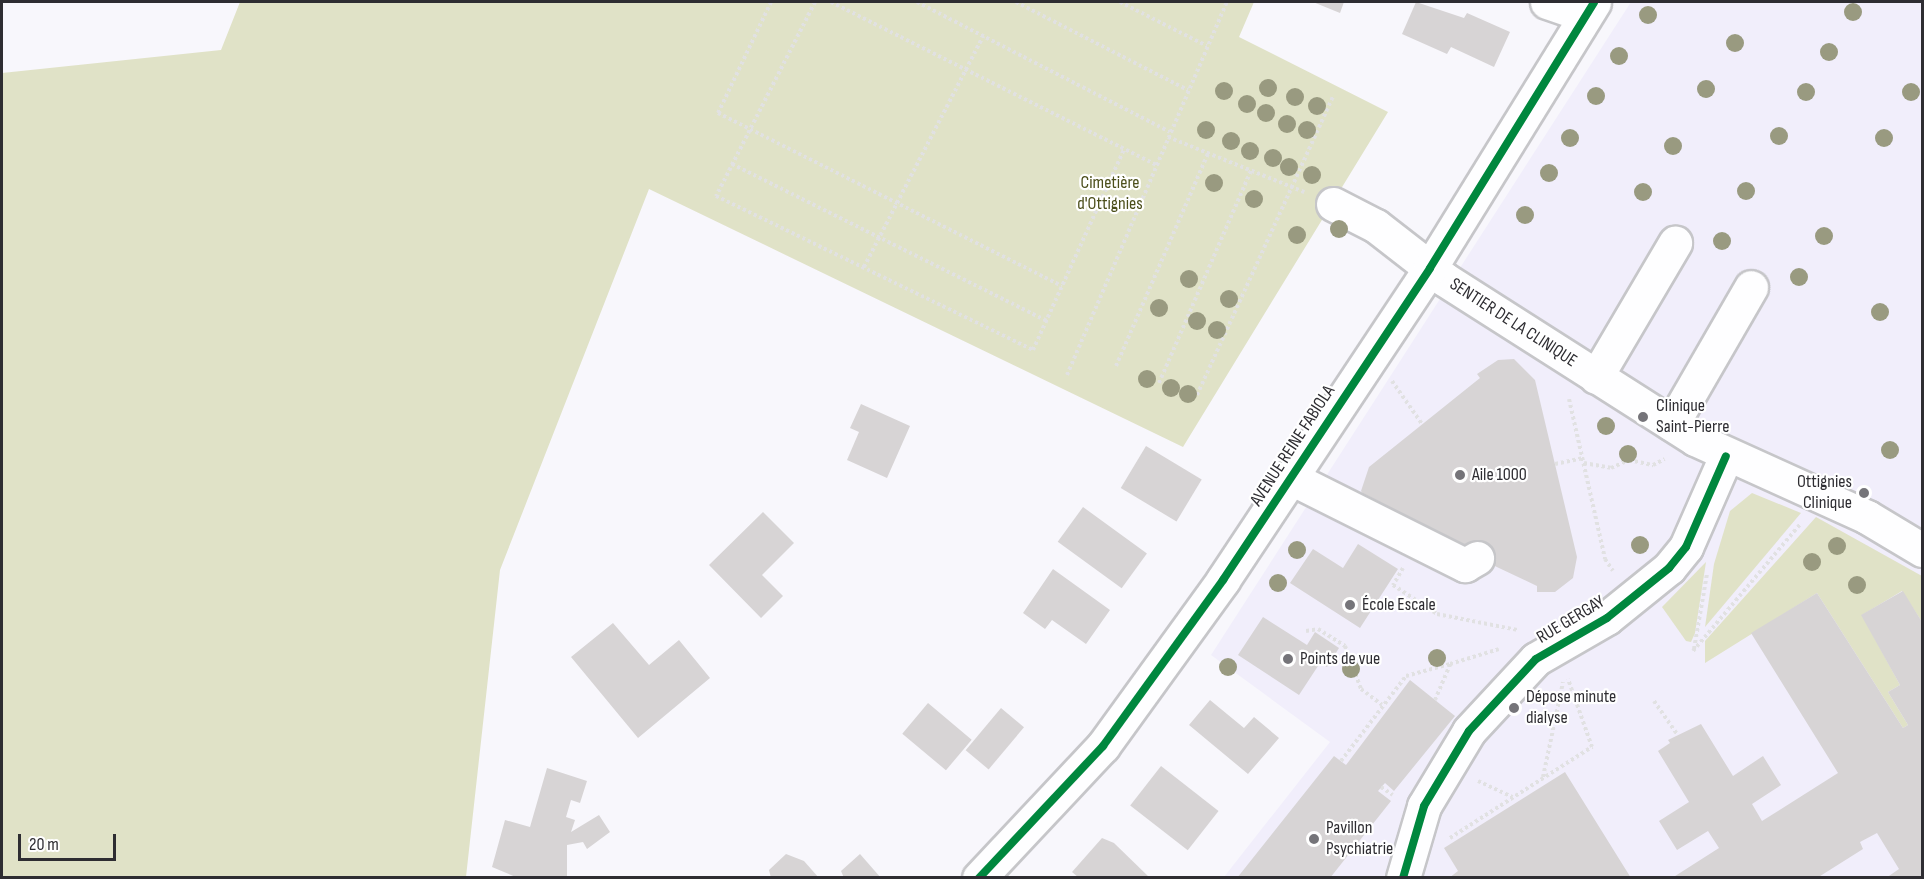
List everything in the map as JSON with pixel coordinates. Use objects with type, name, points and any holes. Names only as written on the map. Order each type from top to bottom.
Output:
[{"type":"street","points":[[1547,2],[1589,8]]},
{"type":"street","name":"AVENUE REINE FABIOLA","points":[[979,878],[1103,746],[1223,580],[1289,477],[1430,268],[1589,8]]},
{"type":"street","name":"SENTIER DE LA CLINIQUE","points":[[1333,204],[1376,226],[1430,268],[1580,376],[1665,429],[1800,486],[1923,550]]},
{"type":"street","points":[[1580,376],[1666,238]]},
{"type":"street","points":[[1665,429],[1743,282]]},
{"type":"street","name":"RUE GERGAY","points":[[1403,878],[1424,806],[1469,731],[1536,659],[1545,639],[1607,618],[1669,568],[1686,547],[1726,456]]},
{"type":"street","points":[[1289,477],[1465,565],[1477,558]]},
{"type":"path","points":[[771,2],[718,112],[751,131],[1062,286]]},
{"type":"path","points":[[815,2],[716,196],[1033,350],[1124,149]]},
{"type":"path","points":[[831,2],[1156,165]]},
{"type":"path","points":[[917,2],[1208,153],[1333,204]]},
{"type":"path","points":[[1016,2],[1188,90]]},
{"type":"path","points":[[1120,2],[1207,46]]},
{"type":"path","points":[[1068,375],[1225,2]]},
{"type":"path","points":[[864,267],[983,36]]},
{"type":"path","points":[[1197,395],[1333,97]]},
{"type":"path","points":[[1116,366],[1208,153]]},
{"type":"path","points":[[732,164],[1047,321]]},
{"type":"path","points":[[1159,383],[1251,170]]},
{"type":"path","points":[[1387,373],[1422,424]]},
{"type":"path","points":[[1580,376],[1583,460],[1605,559],[1621,582]]},
{"type":"path","points":[[1555,464],[1583,460],[1611,468],[1629,460],[1653,465],[1665,429]]},
{"type":"path","points":[[1708,564],[1693,651],[1803,521]]},
{"type":"path","points":[[1404,567],[1393,585],[1437,614],[1545,639]]},
{"type":"path","points":[[1306,632],[1318,629],[1345,646],[1361,689],[1382,705]]},
{"type":"path","points":[[1341,760],[1406,676],[1511,645]]},
{"type":"path","points":[[1435,700],[1450,664]]},
{"type":"path","points":[[1446,840],[1592,747],[1565,672],[1543,778]]},
{"type":"path","points":[[1654,701],[1677,734]]},
{"type":"path","points":[[1469,777],[1513,797]]},
{"type":"shaded area","name":"Clinique Saint-Pierre","points":[[1631,2],[1922,2],[1922,877],[1224,877],[1330,742],[1211,655]]},
{"type":"green space","name":"Cimetière d'Ottignies","points":[[240,2],[1254,2],[1239,37],[1388,112],[1183,447],[649,189],[500,570],[466,877],[2,878],[2,73],[221,50]]},
{"type":"green space","points":[[1752,493],[1801,513],[1705,627],[1714,564],[1730,511]]},
{"type":"green space","points":[[1816,517],[1922,576],[1922,622],[1902,591],[1862,615],[1900,685],[1888,692],[1908,725],[1903,728],[1817,593],[1705,663],[1705,641]]},
{"type":"green space","points":[[1706,562],[1695,633],[1691,642],[1686,641],[1662,607]]},
{"type":"building","points":[[1313,2],[1344,2],[1340,13]]},
{"type":"building","points":[[1416,2],[1464,18],[1467,13],[1510,32],[1494,67],[1451,47],[1447,54],[1402,34]]},
{"type":"building","name":"Aile 1000","points":[[1514,359],[1535,380],[1577,557],[1573,578],[1555,592],[1537,592],[1537,586],[1374,509],[1361,491],[1369,467],[1480,378],[1477,374],[1498,360]]},
{"type":"building","points":[[861,404],[910,426],[887,478],[847,460],[859,432],[850,428]]},
{"type":"building","points":[[1146,446],[1202,479],[1176,521],[1121,488]]},
{"type":"building","points":[[1083,507],[1147,553],[1122,588],[1058,542]]},
{"type":"building","points":[[763,512],[794,543],[762,575],[783,596],[761,618],[709,565]]},
{"type":"building","name":"École Escale","points":[[1358,544],[1398,569],[1360,628],[1290,583],[1313,549],[1343,568]]},
{"type":"building","points":[[1053,569],[1110,610],[1086,644],[1052,620],[1045,629],[1023,613]]},
{"type":"building","points":[[1903,591],[1922,622],[1922,878],[1886,878],[1899,869],[1877,833],[1860,842],[1863,849],[1817,878],[1672,878],[1719,848],[1708,831],[1677,850],[1659,821],[1689,802],[1658,751],[1670,743],[1668,740],[1701,724],[1733,776],[1763,756],[1781,785],[1752,804],[1762,821],[1838,773],[1751,633],[1817,593],[1903,728],[1908,725],[1888,692],[1900,685],[1861,615]]},
{"type":"building","name":"Points de vue","points":[[1263,617],[1307,645],[1315,632],[1339,648],[1327,667],[1320,663],[1299,695],[1238,655]]},
{"type":"building","points":[[613,623],[649,665],[679,640],[710,678],[638,738],[571,657]]},
{"type":"building","name":"Pavillon Psychiatrie","points":[[1410,680],[1455,716],[1394,791],[1385,783],[1378,791],[1391,801],[1330,878],[1237,878],[1334,756],[1346,765]]},
{"type":"building","points":[[1210,700],[1244,728],[1254,717],[1279,738],[1248,774],[1189,725]]},
{"type":"building","points":[[928,703],[972,740],[946,770],[902,734]]},
{"type":"building","points":[[1001,708],[1024,727],[989,769],[966,750]]},
{"type":"building","points":[[1161,766],[1219,811],[1188,850],[1130,805]]},
{"type":"building","points":[[547,768],[587,781],[580,803],[571,800],[566,817],[575,820],[571,832],[599,815],[610,832],[587,849],[583,842],[567,845],[567,878],[518,878],[492,867],[505,820],[530,827]]},
{"type":"building","points":[[1565,772],[1631,878],[1449,878],[1458,871],[1444,848]]},
{"type":"building","points":[[1102,838],[1114,843],[1150,878],[1079,878],[1072,872]]},
{"type":"building","points":[[786,854],[804,861],[819,878],[771,878],[769,870]]},
{"type":"building","points":[[860,854],[881,878],[844,878],[841,871]]},
{"type":"cycle path","points":[[979,878],[1103,746],[1223,580],[1430,268],[1594,2]]},
{"type":"cycle path","points":[[1403,878],[1424,806],[1469,731],[1536,659],[1607,618],[1669,568],[1686,547],[1726,456]]},
{"type":"place","name":"Clinique Saint-Pierre","points":[[1643,417]]},
{"type":"place","name":"Aile 1000","points":[[1460,475]]},
{"type":"place","name":"Ottignies Clinique","points":[[1864,493]]},
{"type":"place","name":"École Escale","points":[[1350,605]]},
{"type":"place","name":"Points de vue","points":[[1288,659]]},
{"type":"place","name":"Dépose minute dialyse","points":[[1514,708]]},
{"type":"place","name":"Pavillon Psychiatrie","points":[[1314,839]]}]
